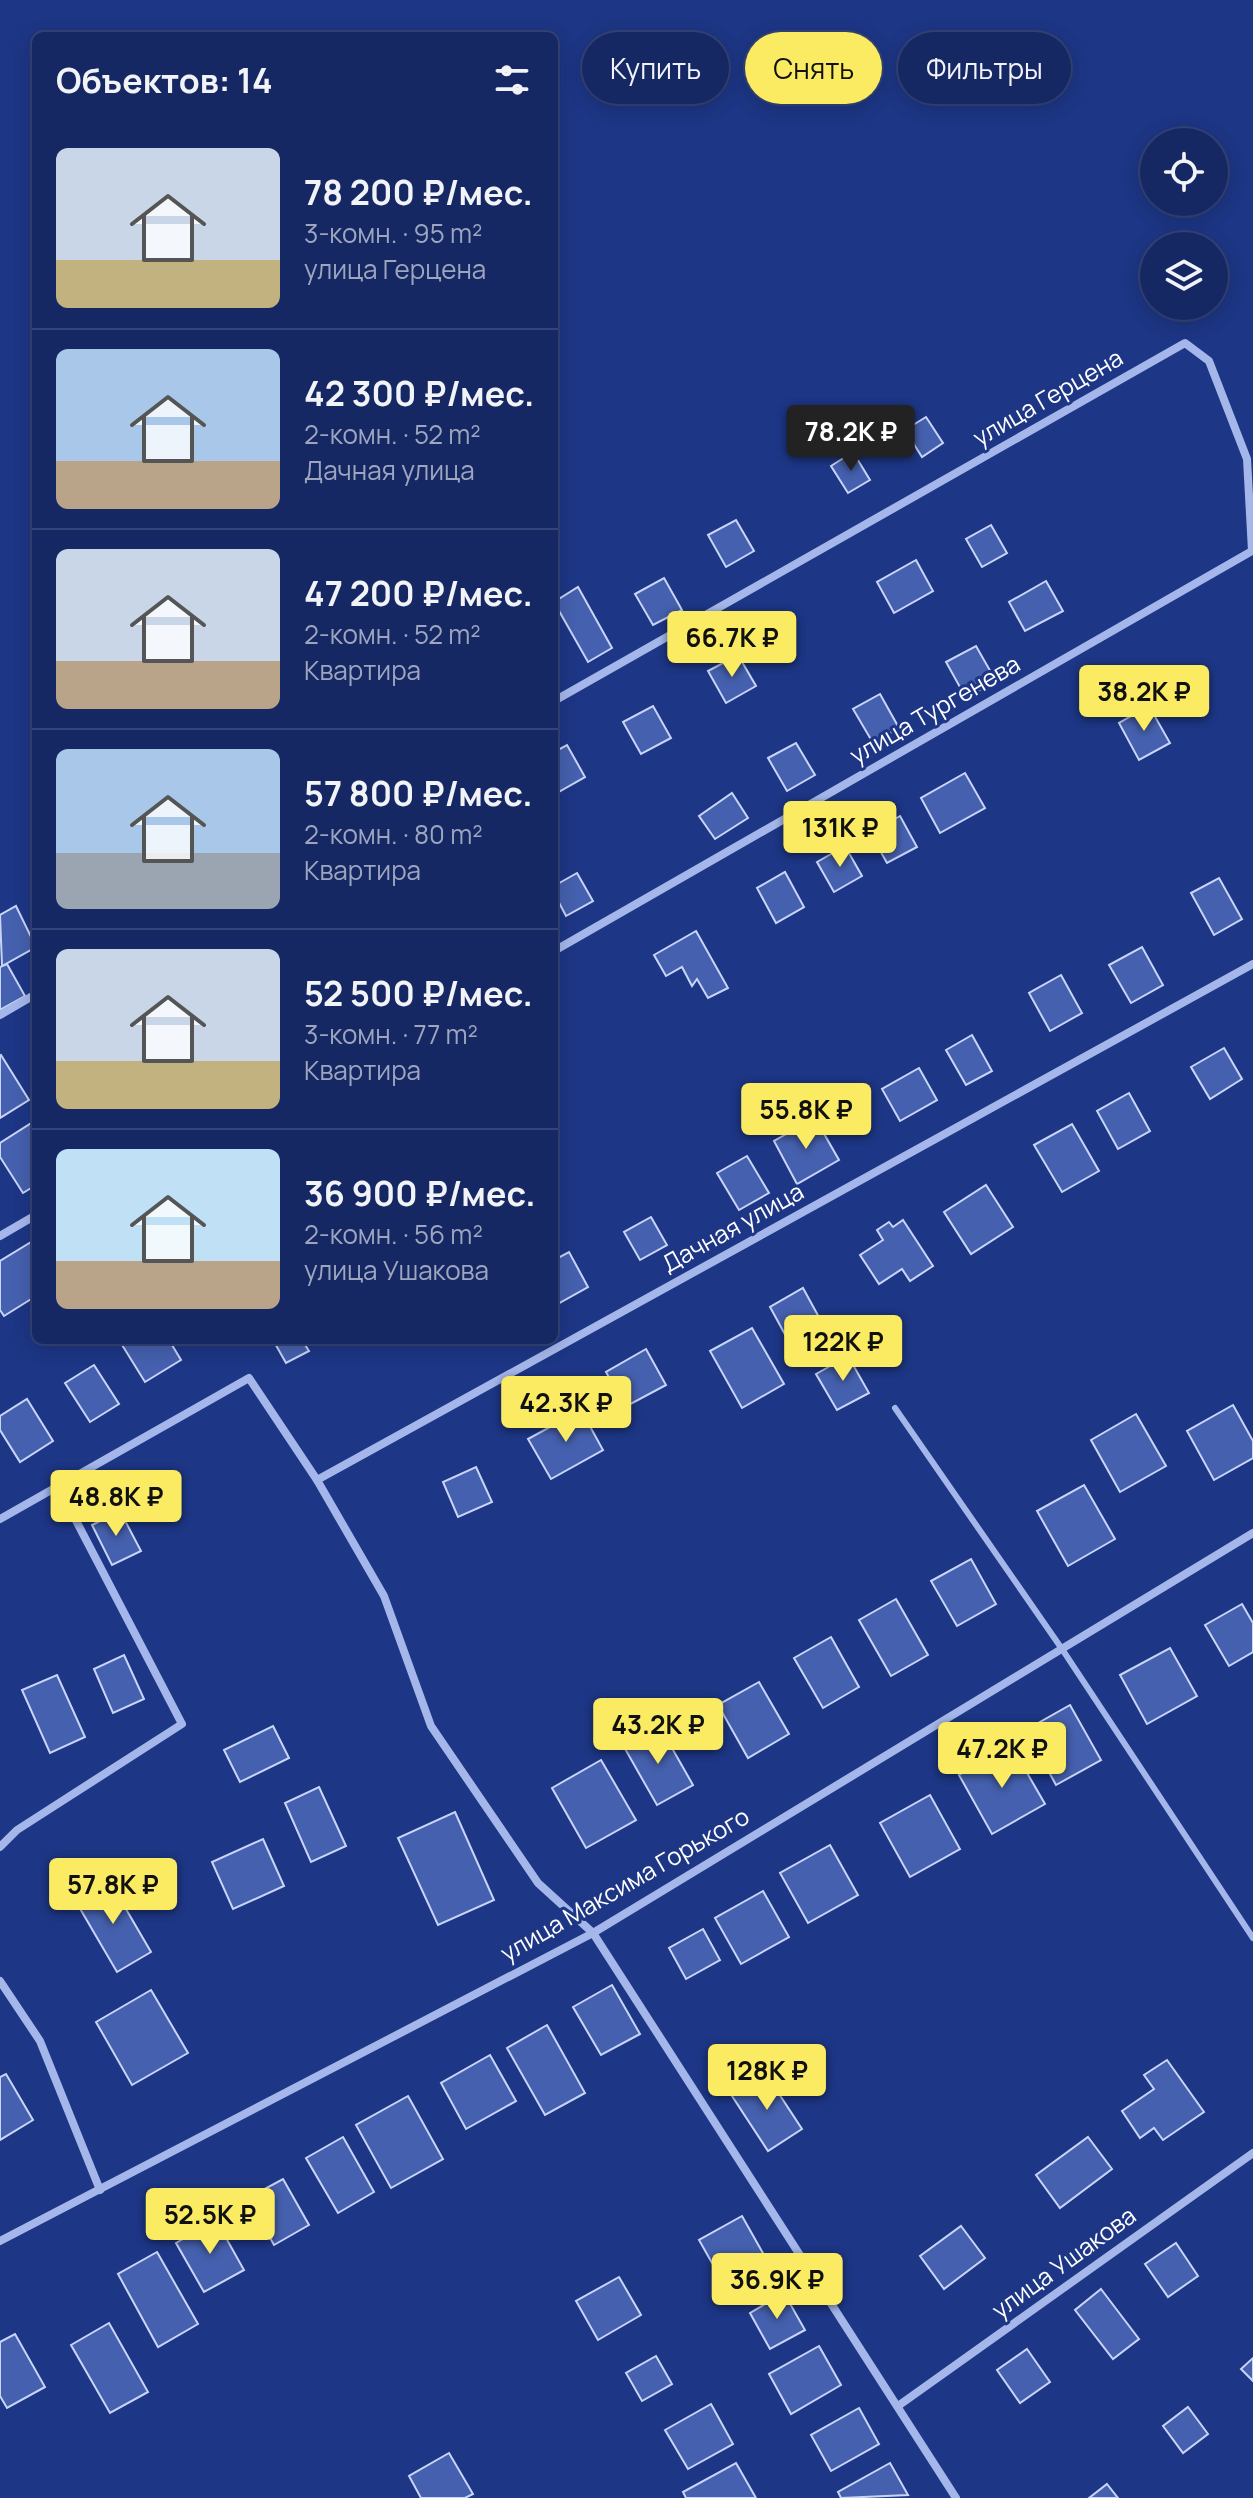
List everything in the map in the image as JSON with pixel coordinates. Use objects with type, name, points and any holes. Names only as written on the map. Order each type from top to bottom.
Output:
[{"type":"street","name":"улица Герцена","points":[[558,699],[1185,343],[1209,361],[1247,459],[1252,551]]},
{"type":"street","name":"улица Тургенева","points":[[558,949],[1252,551]]},
{"type":"street","name":"Дачная улица","points":[[317,1480],[1253,964]]},
{"type":"street","points":[[0,1015],[32,996]]},
{"type":"street","points":[[0,1236],[32,1217]]},
{"type":"street","points":[[0,1519],[249,1378],[317,1480],[384,1596],[431,1726],[538,1883],[593,1933],[956,2498]]},
{"type":"street","points":[[0,1847],[17,1830],[182,1724],[58,1486]]},
{"type":"street","name":"улица Максима Горького","points":[[0,2241],[593,1933],[1253,1533]]},
{"type":"street","points":[[0,1981],[40,2041],[100,2190]]},
{"type":"street","name":"улица Ушакова","points":[[898,2406],[1253,2153]]},
{"type":"lane","points":[[895,1408],[1062,1649],[1253,1938]]},
{"type":"building","points":[[926,417],[943,443],[922,457],[905,430]]},
{"type":"building","points":[[853,452],[870,480],[848,493],[831,466]]},
{"type":"building","points":[[736,520],[754,551],[726,567],[708,535]]},
{"type":"building","points":[[991,525],[1007,553],[982,567],[966,539]]},
{"type":"building","points":[[916,560],[933,591],[894,613],[877,582]]},
{"type":"building","points":[[664,578],[682,610],[653,625],[635,594]]},
{"type":"building","points":[[1046,581],[1063,611],[1025,631],[1009,602]]},
{"type":"building","points":[[578,587],[612,648],[588,662],[558,609],[558,600]]},
{"type":"building","points":[[976,646],[996,681],[966,698],[946,662]]},
{"type":"building","points":[[738,655],[756,686],[726,703],[708,671]]},
{"type":"building","points":[[880,694],[899,728],[873,743],[853,709]]},
{"type":"building","points":[[653,706],[671,738],[641,754],[623,722]]},
{"type":"building","points":[[1149,706],[1170,743],[1139,760],[1119,723]]},
{"type":"building","points":[[796,743],[815,775],[787,791],[768,758]]},
{"type":"building","points":[[567,745],[585,777],[558,792],[558,750]]},
{"type":"building","points":[[965,773],[985,808],[940,833],[921,798]]},
{"type":"building","points":[[732,793],[748,818],[715,839],[699,816]]},
{"type":"building","points":[[900,816],[917,847],[887,863],[870,833]]},
{"type":"building","points":[[845,846],[862,876],[834,892],[817,862]]},
{"type":"building","points":[[785,872],[804,907],[776,923],[757,888]]},
{"type":"building","points":[[577,873],[593,901],[566,916],[558,901],[558,884]]},
{"type":"building","points":[[1219,878],[1242,919],[1214,935],[1191,893]]},
{"type":"building","points":[[16,906],[32,939],[32,949],[2,966],[0,915]]},
{"type":"building","points":[[696,931],[728,988],[708,998],[697,979],[692,986],[682,967],[666,976],[654,955]]},
{"type":"building","points":[[1142,947],[1163,985],[1131,1003],[1109,965]]},
{"type":"building","points":[[7,964],[25,996],[0,1010],[0,967]]},
{"type":"building","points":[[1061,975],[1082,1013],[1050,1031],[1029,993]]},
{"type":"building","points":[[972,1035],[992,1071],[966,1085],[946,1050]]},
{"type":"building","points":[[1224,1048],[1242,1079],[1210,1099],[1191,1067]]},
{"type":"building","points":[[0,1056],[29,1100],[0,1118]]},
{"type":"building","points":[[919,1068],[937,1100],[900,1121],[882,1089]]},
{"type":"building","points":[[1129,1093],[1150,1131],[1118,1149],[1097,1111]]},
{"type":"building","points":[[815,1118],[839,1160],[797,1184],[774,1141]]},
{"type":"building","points":[[32,1123],[32,1187],[23,1193],[0,1157],[0,1143]]},
{"type":"building","points":[[1072,1124],[1099,1171],[1062,1192],[1034,1145]]},
{"type":"building","points":[[747,1156],[769,1193],[739,1210],[717,1173]]},
{"type":"building","points":[[986,1185],[1013,1227],[971,1254],[944,1212]]},
{"type":"building","points":[[651,1217],[667,1245],[640,1260],[624,1232]]},
{"type":"building","points":[[903,1220],[933,1266],[910,1281],[902,1269],[879,1284],[860,1255],[883,1240],[877,1230],[889,1222],[893,1227]]},
{"type":"building","points":[[32,1241],[32,1298],[4,1316],[0,1310],[0,1261]]},
{"type":"building","points":[[569,1252],[588,1287],[558,1304],[558,1258]]},
{"type":"building","points":[[803,1288],[820,1319],[787,1338],[770,1307]]},
{"type":"building","points":[[752,1328],[784,1384],[742,1408],[710,1351]]},
{"type":"building","points":[[121,1344],[171,1344],[181,1360],[145,1382]]},
{"type":"building","points":[[275,1344],[305,1344],[309,1351],[286,1363]]},
{"type":"building","points":[[646,1349],[666,1385],[625,1407],[606,1372]]},
{"type":"building","points":[[848,1356],[869,1393],[837,1410],[816,1374]]},
{"type":"building","points":[[94,1365],[119,1404],[90,1422],[65,1383]]},
{"type":"building","points":[[27,1399],[53,1441],[20,1462],[0,1430],[0,1416]]},
{"type":"building","points":[[1233,1405],[1253,1441],[1253,1458],[1214,1480],[1187,1431]]},
{"type":"building","points":[[581,1410],[603,1450],[551,1479],[528,1439]]},
{"type":"building","points":[[1136,1414],[1166,1466],[1120,1492],[1091,1440]]},
{"type":"building","points":[[476,1467],[492,1502],[458,1517],[443,1482]]},
{"type":"building","points":[[1084,1485],[1115,1539],[1068,1566],[1037,1511]]},
{"type":"building","points":[[120,1511],[141,1551],[112,1565],[92,1525]]},
{"type":"building","points":[[971,1559],[996,1604],[957,1626],[931,1581]]},
{"type":"building","points":[[896,1599],[928,1655],[891,1676],[859,1620]]},
{"type":"building","points":[[1242,1604],[1253,1623],[1253,1652],[1229,1666],[1205,1625]]},
{"type":"building","points":[[831,1637],[859,1687],[823,1708],[794,1658]]},
{"type":"building","points":[[1170,1648],[1197,1696],[1147,1724],[1120,1675]]},
{"type":"building","points":[[124,1655],[144,1699],[113,1713],[94,1669]]},
{"type":"building","points":[[57,1675],[85,1737],[50,1753],[22,1690]]},
{"type":"building","points":[[759,1682],[789,1734],[748,1758],[718,1705]]},
{"type":"building","points":[[1070,1705],[1101,1760],[1056,1785],[1026,1730]]},
{"type":"building","points":[[273,1726],[289,1758],[240,1782],[224,1750]]},
{"type":"building","points":[[660,1727],[693,1785],[657,1805],[624,1747]]},
{"type":"building","points":[[1011,1745],[1045,1804],[992,1834],[959,1775]]},
{"type":"building","points":[[601,1760],[636,1820],[586,1848],[552,1788]]},
{"type":"building","points":[[319,1787],[346,1846],[311,1862],[285,1803]]},
{"type":"building","points":[[930,1795],[960,1849],[910,1877],[880,1823]]},
{"type":"building","points":[[455,1812],[494,1900],[438,1925],[398,1838]]},
{"type":"building","points":[[263,1839],[284,1886],[233,1909],[212,1862]]},
{"type":"building","points":[[830,1845],[858,1895],[808,1923],[780,1873]]},
{"type":"building","points":[[109,1880],[151,1952],[117,1972],[75,1900]]},
{"type":"building","points":[[763,1891],[789,1937],[741,1964],[715,1918]]},
{"type":"building","points":[[703,1929],[720,1960],[686,1979],[669,1948]]},
{"type":"building","points":[[612,1985],[640,2034],[601,2055],[573,2007]]},
{"type":"building","points":[[151,1990],[188,2053],[132,2085],[96,2022]]},
{"type":"building","points":[[547,2025],[585,2093],[545,2115],[507,2048]]},
{"type":"building","points":[[490,2055],[516,2101],[466,2129],[441,2083]]},
{"type":"building","points":[[1167,2060],[1204,2112],[1163,2140],[1154,2128],[1140,2138],[1122,2111],[1154,2089],[1144,2075]]},
{"type":"building","points":[[6,2074],[33,2120],[0,2140],[0,2077]]},
{"type":"building","points":[[766,2074],[802,2129],[768,2151],[732,2096]]},
{"type":"building","points":[[408,2096],[443,2159],[391,2188],[356,2125]]},
{"type":"building","points":[[343,2137],[374,2192],[338,2213],[306,2158]]},
{"type":"building","points":[[1088,2137],[1112,2169],[1060,2208],[1036,2175]]},
{"type":"building","points":[[283,2179],[309,2225],[274,2245],[248,2198]]},
{"type":"building","points":[[742,2216],[768,2262],[725,2286],[699,2240]]},
{"type":"building","points":[[216,2220],[244,2270],[204,2292],[176,2243]]},
{"type":"building","points":[[961,2226],[985,2258],[944,2289],[920,2256]]},
{"type":"building","points":[[1176,2243],[1198,2276],[1168,2297],[1145,2264]]},
{"type":"building","points":[[157,2252],[198,2324],[158,2347],[118,2274]]},
{"type":"building","points":[[619,2277],[641,2315],[598,2340],[576,2301]]},
{"type":"building","points":[[1101,2289],[1139,2339],[1113,2359],[1075,2310]]},
{"type":"building","points":[[784,2293],[805,2330],[770,2349],[750,2313]]},
{"type":"building","points":[[109,2323],[148,2392],[110,2413],[71,2345]]},
{"type":"building","points":[[15,2334],[45,2387],[7,2408],[0,2396],[0,2342]]},
{"type":"building","points":[[819,2346],[841,2385],[791,2414],[769,2374]]},
{"type":"building","points":[[1027,2349],[1050,2382],[1020,2403],[997,2370]]},
{"type":"building","points":[[656,2356],[672,2384],[642,2401],[626,2373]]},
{"type":"building","points":[[1253,2358],[1253,2381],[1241,2369]]},
{"type":"building","points":[[711,2404],[733,2444],[688,2469],[665,2430]]},
{"type":"building","points":[[1188,2407],[1208,2434],[1183,2453],[1163,2426]]},
{"type":"building","points":[[859,2408],[879,2444],[831,2471],[811,2435]]},
{"type":"building","points":[[449,2453],[473,2494],[465,2498],[421,2498],[409,2476]]},
{"type":"building","points":[[736,2463],[756,2498],[686,2498],[683,2492]]},
{"type":"building","points":[[890,2463],[908,2495],[841,2498],[838,2492]]},
{"type":"building","points":[[1107,2484],[1118,2498],[1089,2498]]}]
